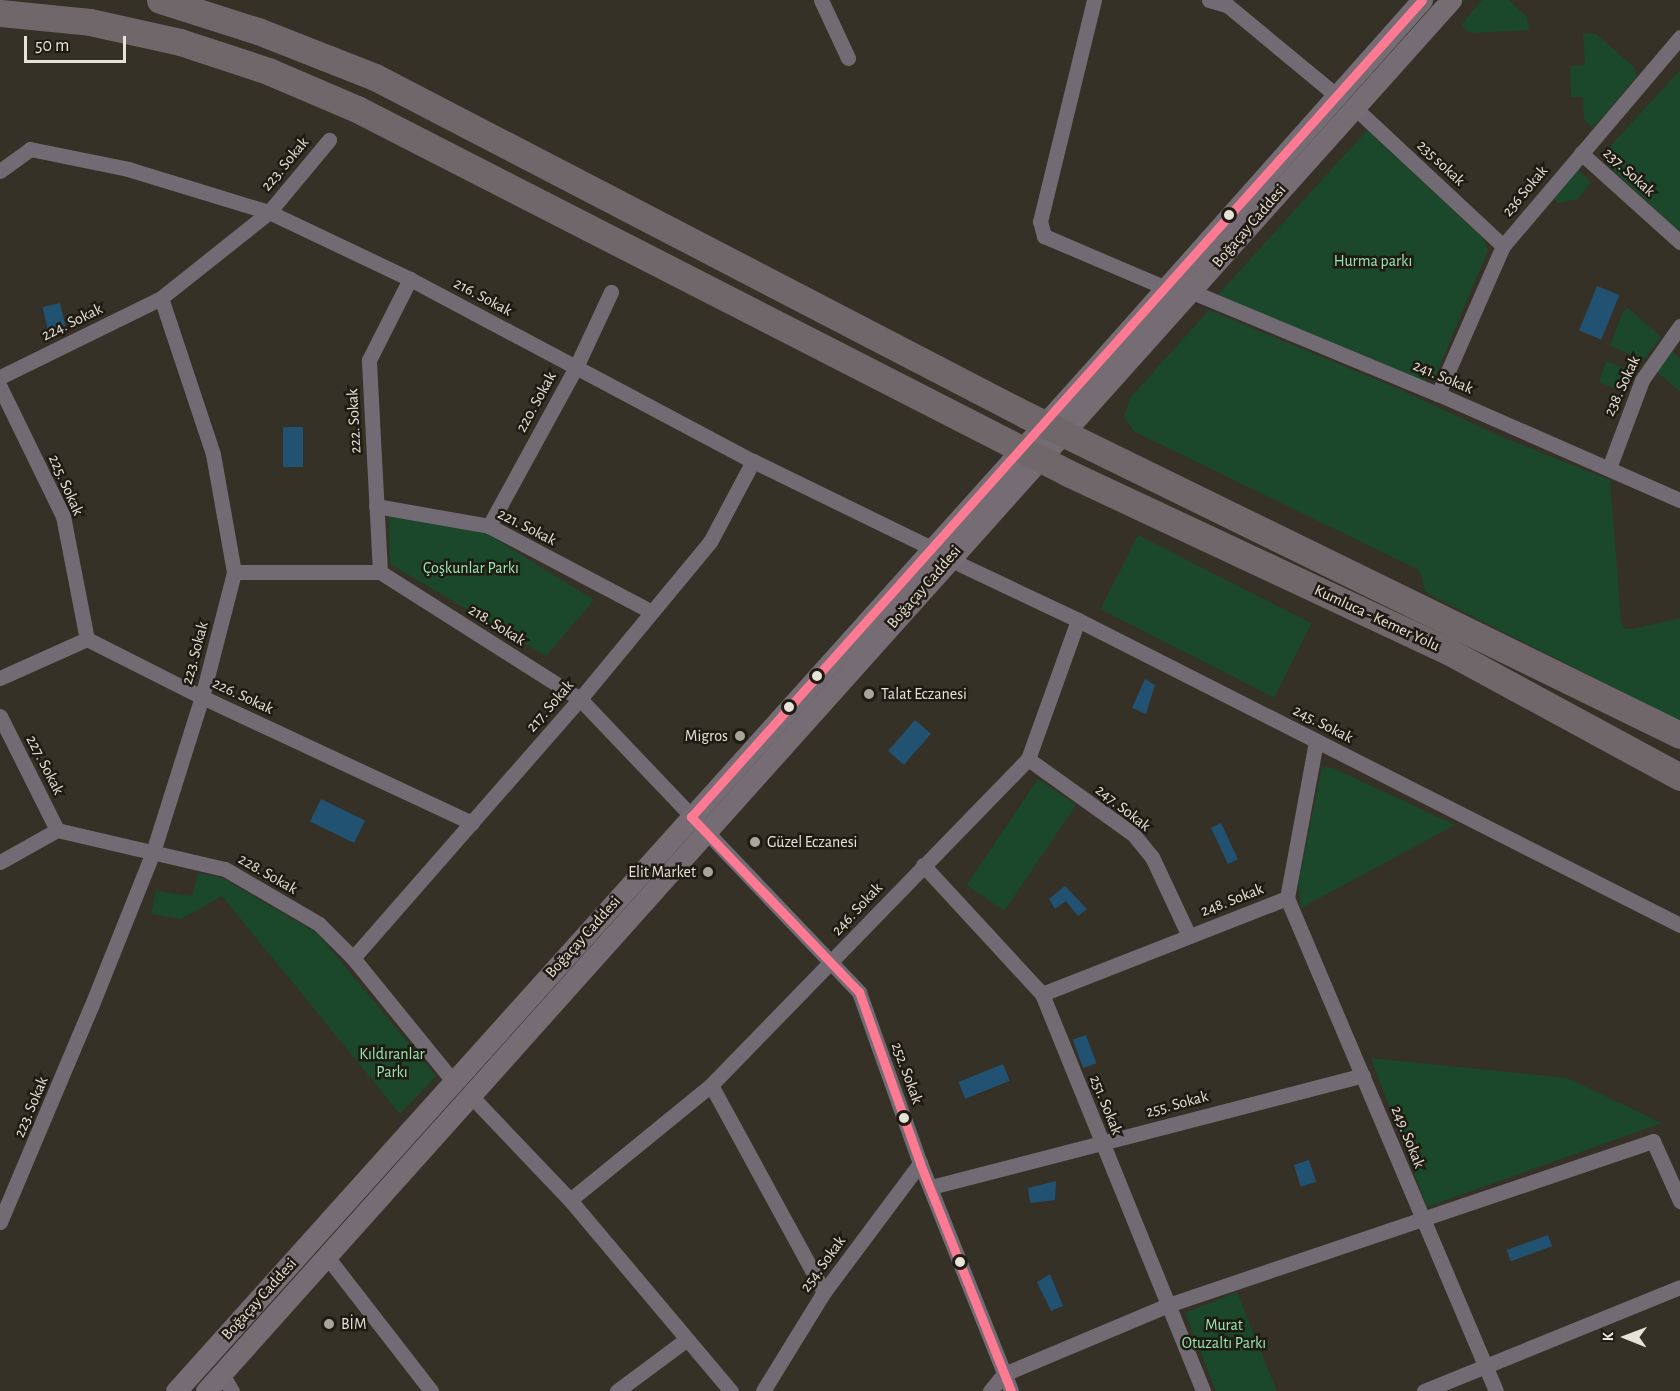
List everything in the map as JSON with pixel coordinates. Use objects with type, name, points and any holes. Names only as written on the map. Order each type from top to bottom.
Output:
[{"type":"highway","name":"Kumluca - Kemer Yolu","points":[[160,0],[258,31],[375,77],[1026,415],[1680,735]]},
{"type":"highway","name":"Kumluca - Kemer Yolu","points":[[0,13],[90,22],[180,42],[278,75],[357,109],[1003,441],[1448,651],[1680,777]]},
{"type":"main road","name":"Boğaçay Caddesi","points":[[176,1391],[691,817],[1190,291],[1345,102],[1422,0]]},
{"type":"main road","name":"Boğaçay Caddesi","points":[[206,1391],[227,1383],[328,1258],[707,835],[940,553],[1166,288],[1345,102],[1451,0]]},
{"type":"street","points":[[821,0],[848,58]]},
{"type":"street","points":[[1094,0],[1040,221],[1042,229],[1044,236],[1166,288]]},
{"type":"street","name":"235 sokak","points":[[1209,0],[1227,5],[1345,102],[1503,246]]},
{"type":"street","name":"236 Sokak","points":[[1438,394],[1503,246],[1680,37]]},
{"type":"street","name":"223. Sokak","points":[[0,1222],[92,1007],[153,852],[202,697],[234,572],[213,454],[161,298],[269,212],[329,140]]},
{"type":"street","name":"216. Sokak","points":[[0,171],[30,149],[128,169],[269,212],[410,279],[753,461],[940,553]]},
{"type":"street","name":"237. Sokak","points":[[1581,153],[1680,242]]},
{"type":"street","name":"222. Sokak","points":[[380,572],[369,360],[410,279]]},
{"type":"street","name":"241. Sokak","points":[[1190,291],[1438,394],[1680,500]]},
{"type":"street","name":"220. Sokak","points":[[489,526],[576,367],[611,292]]},
{"type":"street","name":"224. Sokak","points":[[0,377],[161,298]]},
{"type":"street","name":"238. Sokak","points":[[1609,468],[1642,380],[1680,326]]},
{"type":"street","name":"225. Sokak","points":[[0,387],[63,516],[87,639]]},
{"type":"street","name":"217. Sokak","points":[[353,958],[580,699],[710,542],[753,461]]},
{"type":"street","name":"221. Sokak","points":[[376,506],[489,526],[652,612]]},
{"type":"street","name":"245. Sokak","points":[[940,553],[1078,620],[1680,925]]},
{"type":"street","points":[[234,572],[380,572]]},
{"type":"street","name":"218. Sokak","points":[[380,572],[580,699],[691,817]]},
{"type":"street","name":"246. Sokak","points":[[570,1200],[711,1085],[1028,759],[1078,620]]},
{"type":"street","points":[[0,678],[87,639]]},
{"type":"street","name":"226. Sokak","points":[[87,639],[202,697],[472,823]]},
{"type":"street","name":"227. Sokak","points":[[0,716],[57,830]]},
{"type":"street","name":"248. Sokak","points":[[1042,994],[1287,898],[1316,741]]},
{"type":"street","name":"247. Sokak","points":[[1028,759],[1134,835],[1152,858],[1189,936]]},
{"type":"street","name":"252. Sokak","points":[[691,817],[859,992],[920,1163],[1011,1391]]},
{"type":"street","points":[[0,862],[57,830]]},
{"type":"street","name":"228. Sokak","points":[[57,830],[225,869],[319,924],[353,958],[453,1081]]},
{"type":"street","name":"251. Sokak","points":[[923,865],[1042,994],[1203,1391]]},
{"type":"street","name":"249. Sokak","points":[[1287,898],[1496,1391]]},
{"type":"street","name":"255. Sokak","points":[[931,1187],[1363,1075]]},
{"type":"street","points":[[711,1085],[824,1292]]},
{"type":"street","points":[[471,1096],[570,1200],[731,1391]]},
{"type":"street","points":[[990,1391],[1004,1374],[1168,1305],[1653,1142],[1680,1201]]},
{"type":"street","name":"254. Sokak","points":[[763,1391],[824,1292],[920,1163]]},
{"type":"street","points":[[328,1258],[431,1391]]},
{"type":"street","points":[[1424,1391],[1680,1287]]},
{"type":"street","points":[[617,1391],[687,1338]]},
{"type":"green space","points":[[1482,0],[1509,0],[1527,17],[1529,30],[1470,33],[1461,25]]},
{"type":"green space","points":[[1583,33],[1596,34],[1634,67],[1637,76],[1593,128],[1584,120],[1583,97],[1571,97],[1570,66],[1585,65]]},
{"type":"green space","points":[[1680,70],[1680,232],[1606,164],[1605,156],[1607,150]]},
{"type":"green space","name":"Hurma parkı","points":[[1367,130],[1484,239],[1488,251],[1435,377],[1422,380],[1216,297]]},
{"type":"green space","points":[[1575,167],[1591,182],[1578,199],[1558,203],[1550,196]]},
{"type":"green space","points":[[1627,307],[1661,337],[1644,360],[1610,346],[1621,316]]},
{"type":"green space","points":[[1209,310],[1394,387],[1502,437],[1610,480],[1621,621],[1624,628],[1632,629],[1680,618],[1680,721],[1430,595],[1425,591],[1421,574],[1417,569],[1135,432],[1124,417],[1130,398]]},
{"type":"green space","points":[[1671,349],[1680,359],[1680,392],[1656,371]]},
{"type":"green space","points":[[1606,361],[1636,372],[1625,393],[1599,382]]},
{"type":"green space","name":"Çoşkunlar Parkı","points":[[389,516],[483,531],[594,600],[546,656],[390,564]]},
{"type":"green space","points":[[1138,535],[1312,624],[1274,697],[1100,609]]},
{"type":"green space","points":[[1322,767],[1333,768],[1455,825],[1301,908],[1298,884]]},
{"type":"green space","points":[[1038,779],[1076,805],[1005,911],[966,885]]},
{"type":"green space","name":"Kıldıranlar Parkı","points":[[198,873],[222,878],[317,933],[436,1076],[400,1114],[222,896],[181,919],[151,914],[156,891],[192,896]]},
{"type":"green space","points":[[1371,1058],[1567,1078],[1662,1123],[1427,1207]]},
{"type":"green space","name":"Murat Otuzaltı Parkı","points":[[1237,1292],[1277,1391],[1216,1391],[1185,1313]]},
{"type":"water","points":[[1597,286],[1619,295],[1601,339],[1579,331]]},
{"type":"water","points":[[60,303],[66,328],[48,332],[42,307]]},
{"type":"water","points":[[283,427],[303,427],[303,467],[283,467]]},
{"type":"water","points":[[1145,679],[1155,685],[1146,714],[1132,708]]},
{"type":"water","points":[[915,720],[931,734],[904,765],[888,751]]},
{"type":"water","points":[[321,799],[365,820],[354,843],[310,821]]},
{"type":"water","points":[[1221,823],[1238,859],[1228,864],[1211,828]]},
{"type":"water","points":[[1065,886],[1087,909],[1078,916],[1066,901],[1055,909],[1049,899]]},
{"type":"water","points":[[1086,1035],[1096,1063],[1083,1068],[1073,1040]]},
{"type":"water","points":[[1003,1064],[1010,1081],[965,1099],[958,1082]]},
{"type":"water","points":[[1309,1160],[1316,1182],[1301,1187],[1294,1165]]},
{"type":"water","points":[[1056,1181],[1055,1200],[1030,1203],[1028,1188]]},
{"type":"water","points":[[1548,1235],[1552,1246],[1511,1261],[1507,1250]]},
{"type":"water","points":[[1050,1274],[1063,1306],[1051,1311],[1037,1282]]},
{"type":"transit line","points":[[1011,1391],[920,1163],[859,992],[691,817],[1422,0]]},
{"type":"place","name":"Talat Eczanesi","points":[[869,694]]},
{"type":"place","name":"Migros","points":[[740,736]]},
{"type":"place","name":"Güzel Eczanesi","points":[[755,842]]},
{"type":"place","name":"Elit Market","points":[[708,872]]},
{"type":"place","name":"BİM","points":[[329,1324]]}]
